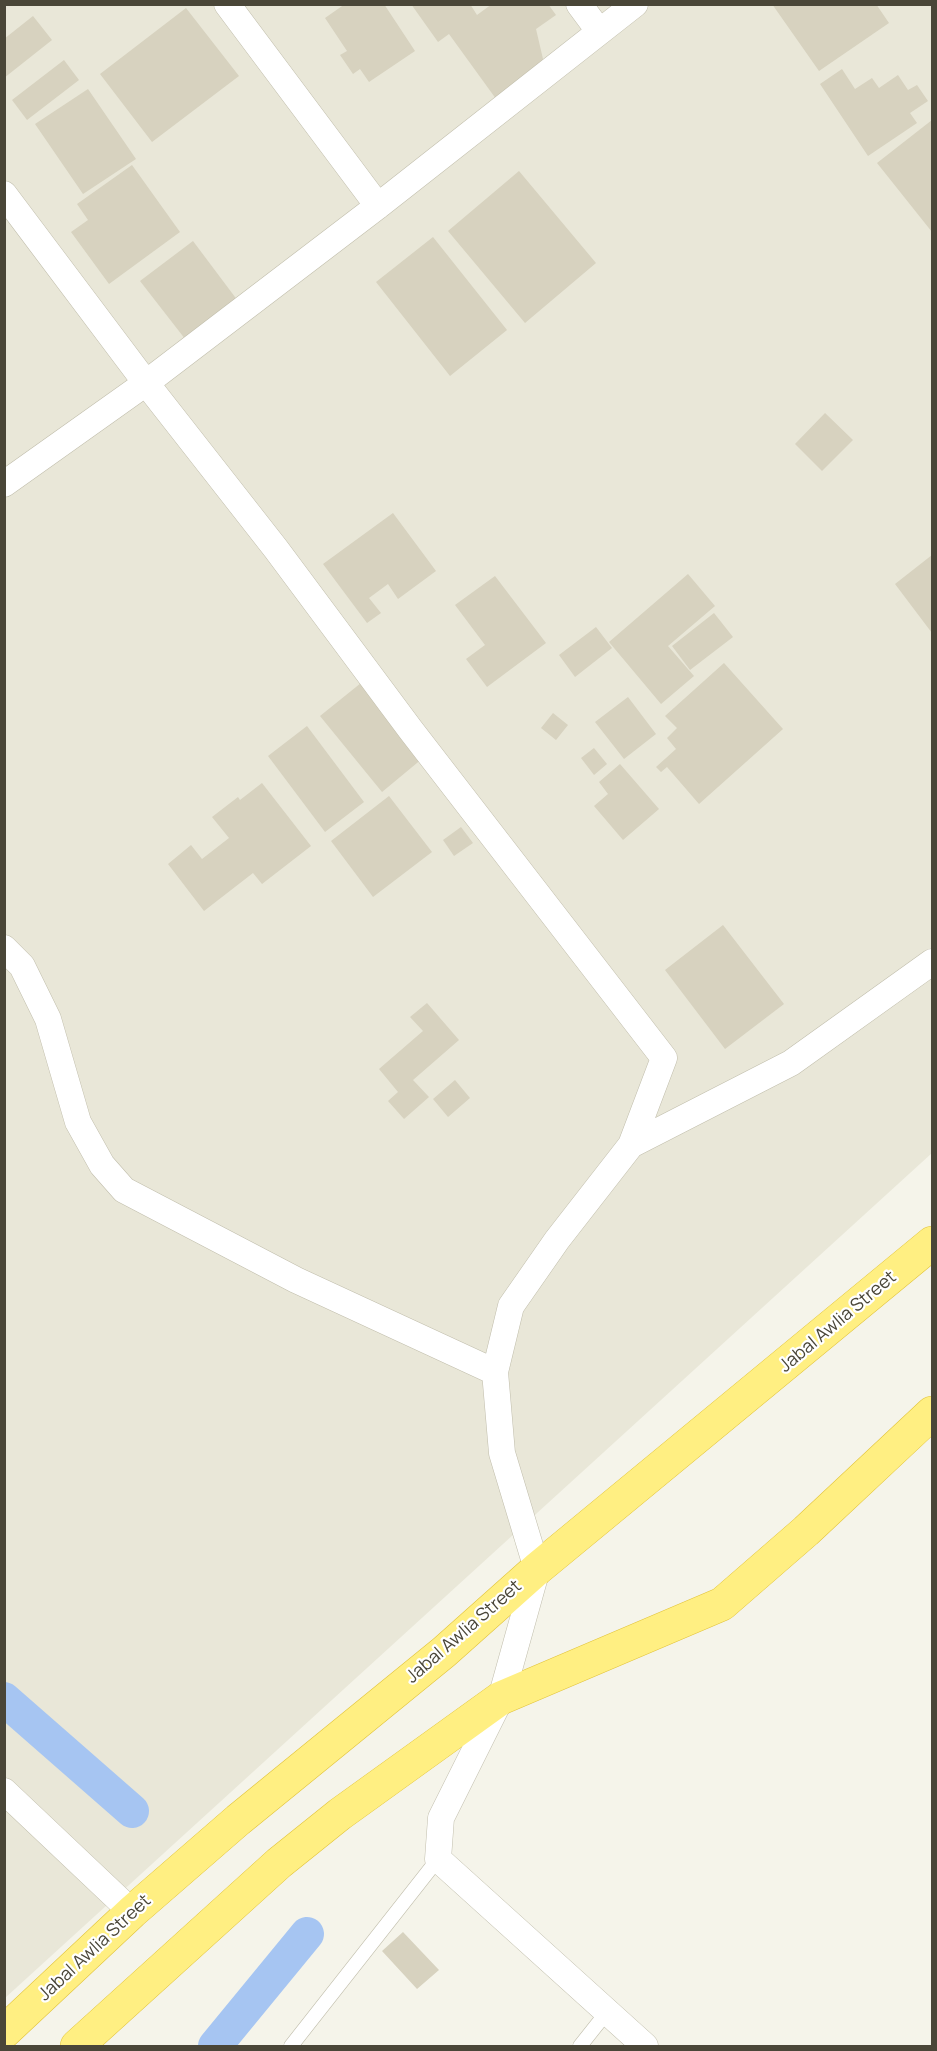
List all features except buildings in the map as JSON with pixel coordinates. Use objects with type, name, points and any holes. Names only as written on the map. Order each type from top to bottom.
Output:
[{"type":"highway","name":"Jabal Awlia Street","points":[[4,2032],[132,1912],[314,1756],[444,1652],[537,1569],[933,1243]]},
{"type":"highway","points":[[77,2046],[279,1863],[340,1814],[501,1698],[722,1604],[806,1531],[933,1413]]},
{"type":"street","points":[[226,4],[378,206]]},
{"type":"street","points":[[579,4],[599,31]]},
{"type":"street","points":[[4,484],[146,383],[378,206],[635,4]]},
{"type":"street","points":[[4,194],[663,1058],[631,1145],[557,1240],[511,1306],[495,1372],[502,1453],[537,1569],[501,1698],[441,1818],[438,1859],[645,2046]]},
{"type":"street","points":[[4,948],[22,966],[48,1019],[78,1122],[102,1165],[124,1190],[296,1280],[495,1372]]},
{"type":"street","points":[[631,1145],[790,1062],[933,962]]},
{"type":"street","points":[[4,1791],[132,1912]]},
{"type":"lane","points":[[291,2046],[438,1859]]},
{"type":"lane","points":[[580,2046],[607,2012]]},
{"type":"shaded area","points":[[5,5],[932,5],[932,1153],[5,1998]]},
{"type":"waterway","points":[[4,1699],[132,1811]]},
{"type":"waterway","points":[[215,2046],[307,1934]]}]
